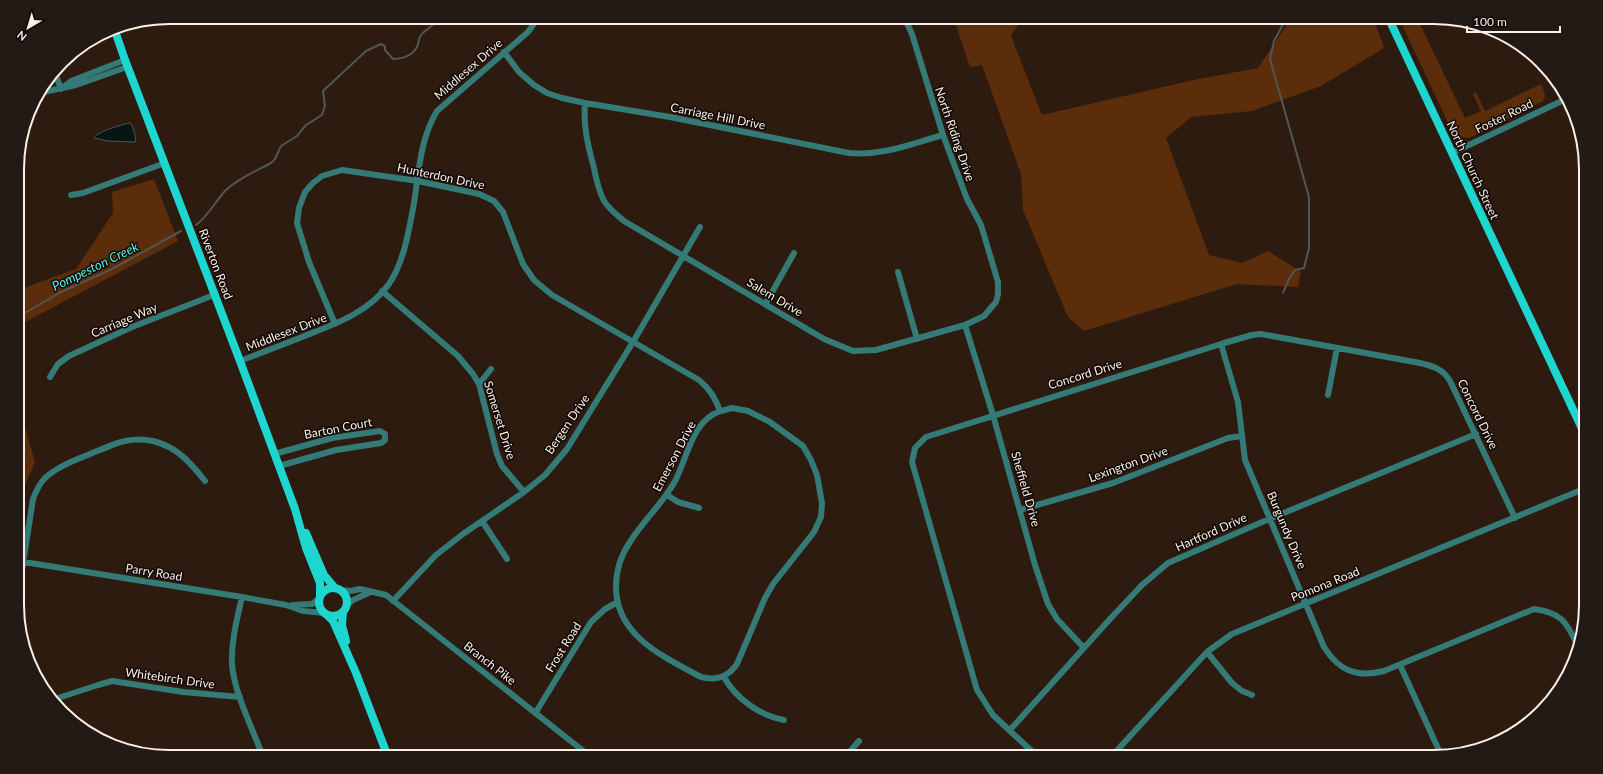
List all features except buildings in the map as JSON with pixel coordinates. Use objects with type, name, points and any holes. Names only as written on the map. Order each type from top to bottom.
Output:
[{"type":"main road","name":"North Church Street","points":[[1391,24],[1536,335],[1579,416]]},
{"type":"main road","name":"Riverton Road","points":[[116,34],[295,509],[324,575],[338,589]]},
{"type":"main road","name":"Riverton Road","points":[[295,509],[306,548],[320,583],[320,597]]},
{"type":"main road","points":[[356,673],[342,625],[346,598],[338,589],[327,589],[320,597],[319,606],[333,621],[356,673],[385,750]]},
{"type":"main road","points":[[326,614],[336,615],[344,609]]},
{"type":"street","name":"Middlesex Drive","points":[[240,361],[335,324],[362,310],[389,284],[404,249],[418,181],[424,137],[431,121],[437,111],[528,32],[534,24]]},
{"type":"street","name":"North Riding Drive","points":[[907,24],[912,34],[943,135],[967,199],[981,225],[990,256]]},
{"type":"street","name":"Carriage Hill Drive","points":[[504,52],[519,72],[534,85],[547,93],[585,104],[670,117],[855,153],[884,152],[943,135]]},
{"type":"street","points":[[46,92],[76,85],[126,63]]},
{"type":"street","points":[[57,77],[61,89]]},
{"type":"street","name":"Foster Road","points":[[1452,153],[1562,101]]},
{"type":"street","name":"Salem Drive","points":[[585,104],[585,133],[597,182],[604,200],[612,211],[624,221],[766,303],[824,339],[853,351],[876,350],[965,326],[984,316],[996,302],[998,294],[998,282],[990,256]]},
{"type":"street","points":[[71,195],[82,193],[165,163]]},
{"type":"street","name":"Hunterdon Drive","points":[[335,324],[309,262],[298,228],[299,208],[305,192],[313,183],[322,176],[342,170],[418,181],[479,194],[494,201],[503,212],[523,264],[534,280],[552,295],[703,383],[714,397],[720,411]]},
{"type":"street","name":"Bergen Drive","points":[[393,601],[436,555],[524,492],[545,475],[567,449],[633,342],[700,227]]},
{"type":"street","points":[[766,303],[794,253]]},
{"type":"street","points":[[898,272],[917,339]]},
{"type":"street","name":"Somerset Drive","points":[[382,291],[458,356],[473,374],[479,384],[497,454],[502,466],[524,492]]},
{"type":"street","name":"Carriage Way","points":[[50,377],[62,361],[76,352],[132,327],[214,295]]},
{"type":"street","name":"Sheffield Drive","points":[[965,326],[993,415],[1035,565],[1048,604],[1056,619],[1084,648]]},
{"type":"street","name":"Concord Drive","points":[[1031,750],[993,715],[977,690],[912,462],[915,448],[926,437],[1220,344],[1261,334],[1420,363],[1444,372],[1450,381],[1476,434],[1515,518]]},
{"type":"street","name":"Burgundy Drive","points":[[1220,344],[1238,402],[1245,460],[1324,647],[1331,658],[1340,666],[1352,672],[1371,674],[1384,671],[1534,609],[1554,613],[1568,626],[1575,639]]},
{"type":"street","points":[[1328,395],[1337,348]]},
{"type":"street","points":[[479,384],[491,369]]},
{"type":"street","name":"Emerson Drive","points":[[732,408],[748,411],[770,422],[798,441],[812,460],[817,475],[822,503],[820,517],[814,532],[773,584],[765,598],[737,664],[732,671],[724,677],[715,679],[701,677],[656,652],[635,634],[620,611],[616,581],[622,557],[630,541],[667,495],[678,476],[701,425],[711,415],[732,408]]},
{"type":"street","name":"Barton Court","points":[[274,454],[332,438],[380,431],[385,434],[385,440],[381,443],[336,450],[279,466]]},
{"type":"street","name":"Hartford Drive","points":[[1010,730],[1142,585],[1168,563],[1269,518],[1476,434]]},
{"type":"street","name":"Lexington Drive","points":[[1020,510],[1113,483],[1228,438],[1242,436]]},
{"type":"street","points":[[24,546],[33,499],[44,479],[63,465],[124,441],[151,440],[170,447],[191,464],[204,481]]},
{"type":"street","name":"Pomona Road","points":[[1117,750],[1207,652],[1232,634],[1579,491]]},
{"type":"street","points":[[667,495],[678,502],[699,508]]},
{"type":"street","points":[[482,521],[508,558]]},
{"type":"street","name":"Parry Road","points":[[24,562],[286,605],[303,611],[326,614]]},
{"type":"street","name":"Branch Pike","points":[[338,589],[351,591],[372,591],[386,595],[582,750]]},
{"type":"street","points":[[344,609],[353,600],[372,591]]},
{"type":"street","name":"Parry Road","points":[[286,605],[312,604],[320,597]]},
{"type":"street","points":[[242,598],[233,641],[232,664],[236,686],[260,750]]},
{"type":"street","name":"Frost Road","points":[[536,712],[591,622],[605,609],[618,602]]},
{"type":"street","points":[[1207,652],[1232,683],[1252,695]]},
{"type":"street","points":[[1400,665],[1439,750]]},
{"type":"street","points":[[724,677],[729,685],[751,705],[773,718],[784,720]]},
{"type":"street","name":"Whitebirch Drive","points":[[58,698],[112,681],[182,692],[240,697]]},
{"type":"street","points":[[851,750],[859,741]]},
{"type":"shaded area","points":[[955,24],[1019,24],[1011,36],[1042,115],[1198,79],[1258,68],[1287,24],[1375,24],[1384,48],[1321,86],[1252,111],[1191,117],[1166,138],[1209,255],[1242,263],[1268,251],[1301,272],[1298,287],[1237,284],[1084,331],[1068,317],[1023,210],[1021,174],[982,65],[970,67]]},
{"type":"shaded area","points":[[1404,24],[1420,24],[1465,118],[1481,111],[1473,94],[1476,92],[1485,111],[1541,84],[1545,95],[1543,101],[1469,138],[1458,137],[1451,129],[1403,27]]},
{"type":"shaded area","points":[[129,123],[132,125],[135,142],[108,141],[94,138],[99,133]]},
{"type":"shaded area","points":[[154,179],[178,241],[24,323],[24,288],[76,269],[113,213],[112,192]]},
{"type":"shaded area","points":[[24,427],[25,427],[35,462],[24,488]]},
{"type":"waterway","name":"Pompeston Creek","points":[[196,225],[225,191],[235,183],[271,163],[275,159],[281,146],[297,136],[306,125],[322,115],[325,106],[323,91],[366,51],[381,44],[385,46],[385,50],[393,59],[408,56],[416,48],[421,35],[433,24]]},
{"type":"waterway","points":[[1283,24],[1274,41],[1270,59],[1309,197],[1309,248],[1304,268],[1295,270],[1283,293]]},
{"type":"waterway","name":"Pompeston Creek","points":[[24,313],[59,293],[112,269],[181,231]]}]
